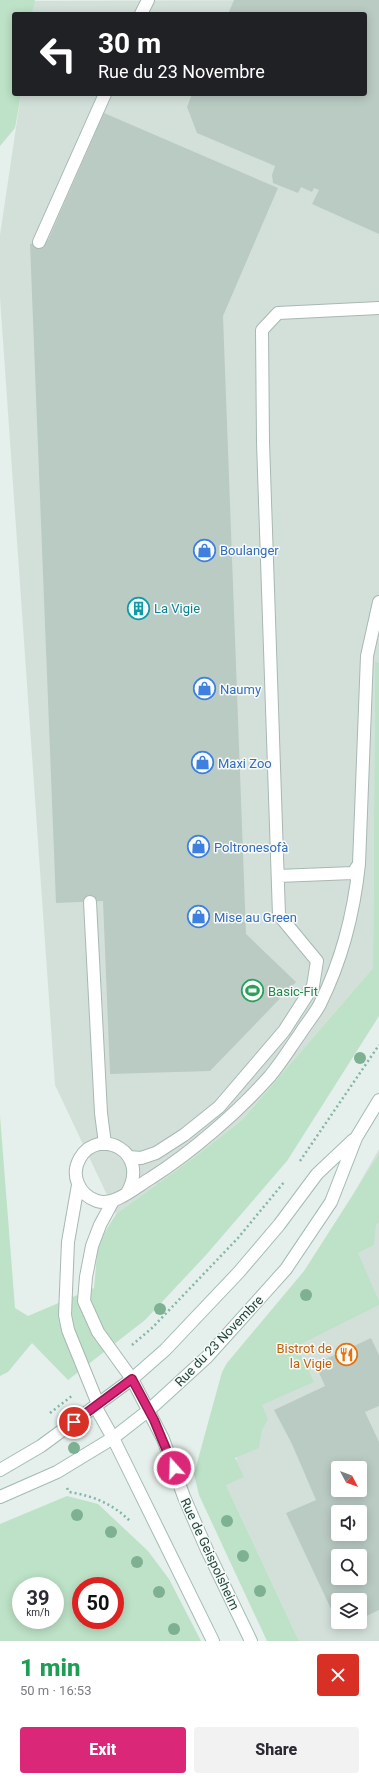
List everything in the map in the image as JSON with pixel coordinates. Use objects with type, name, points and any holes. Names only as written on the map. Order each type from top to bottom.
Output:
[{"type":"main road","points":[[142,12],[148,0]]},
{"type":"main road","points":[[40,242],[104,96]]},
{"type":"main road","points":[[129,1157],[141,1158],[156,1153],[184,1135],[220,1107],[284,1031],[313,986],[317,961],[279,915],[264,449],[262,330],[278,313],[379,308]]},
{"type":"main road","points":[[127,1193],[134,1175],[133,1166],[129,1157],[123,1150],[114,1145],[95,1145],[80,1157],[76,1166],[78,1185],[84,1194],[101,1202],[119,1199],[168,1168],[235,1112],[271,1075],[320,1005],[337,964],[351,917],[359,864],[367,656],[379,602]]},
{"type":"main road","points":[[278,876],[353,873],[359,864]]},
{"type":"main road","points":[[90,902],[101,1113],[105,1144]]},
{"type":"main road","name":"Rue du 23 Novembre","points":[[0,1497],[57,1472],[113,1438],[149,1410],[207,1357],[286,1269],[331,1202],[356,1138],[379,1100]]},
{"type":"main road","name":"Rue du 23 Novembre","points":[[0,1470],[41,1446],[132,1379],[165,1350],[239,1272],[279,1225],[317,1174],[356,1138]]},
{"type":"main road","points":[[78,1185],[68,1242],[65,1314],[68,1330],[97,1405],[213,1641]]},
{"type":"main road","name":"Rue de Geispolsheim","points":[[113,1201],[100,1225],[92,1246],[86,1276],[84,1301],[98,1332],[132,1379],[149,1410],[163,1439],[184,1497],[207,1550],[251,1641]]},
{"type":"path","points":[[300,1162],[379,1045]]},
{"type":"path","points":[[128,1349],[152,1328],[238,1238],[287,1179]]},
{"type":"path","points":[[48,1414],[78,1391]]},
{"type":"path","points":[[57,1472],[69,1492],[98,1498],[112,1506],[134,1524]]},
{"type":"shaded area","points":[[379,0],[379,663],[375,662],[373,968],[242,1120],[196,1156],[116,1214],[55,1085],[0,298],[0,235],[21,96],[367,96],[367,12],[32,12],[34,1]]},
{"type":"shaded area","points":[[379,1149],[379,1641],[299,1641],[226,1485],[317,1258]]},
{"type":"green space","points":[[0,0],[35,0],[32,12],[12,12],[12,96],[21,96],[15,128],[0,146]]},
{"type":"green space","points":[[375,661],[379,663],[379,1016],[287,1161],[206,1255],[145,1320],[68,1380],[32,1343],[8,1372],[0,1376],[0,1116],[15,1308],[28,1316],[94,1288],[98,1243],[116,1214],[196,1156],[242,1120],[373,968]]},
{"type":"green space","points":[[379,1154],[379,1222],[376,1225],[374,1245],[358,1253],[379,1301],[379,1305],[297,1346],[314,1382],[262,1405],[268,1419],[262,1430],[259,1448],[235,1458],[244,1477],[226,1485],[299,1641],[267,1641],[199,1495],[194,1474],[222,1372],[227,1363],[304,1271]]},
{"type":"green space","points":[[67,1496],[98,1504],[148,1551],[169,1579],[201,1641],[0,1641],[0,1524]]},
{"type":"building","points":[[234,0],[379,0],[379,234],[312,204],[319,190],[314,188],[312,192],[301,187],[298,193],[273,183],[272,175],[275,166],[197,133],[187,107],[191,96],[367,96],[367,12],[229,12]]},
{"type":"building","name":"La Vigie","points":[[104,113],[278,188],[223,316],[246,934],[296,982],[210,1071],[110,1074],[103,901],[56,903],[30,244],[48,240]]},
{"type":"building","points":[[371,1338],[379,1355],[379,1406],[365,1412],[379,1442],[379,1610],[367,1616],[367,1593],[331,1593],[331,1609],[286,1513],[316,1500],[292,1444],[274,1410],[325,1386],[315,1364]]},
{"type":"place","name":"Boulanger","points":[[204,550]]},
{"type":"place","name":"La Vigie","points":[[139,608]]},
{"type":"place","name":"Naumy","points":[[205,689]]},
{"type":"place","name":"Maxi Zoo","points":[[203,763]]},
{"type":"place","name":"Poltronesofà","points":[[199,847]]},
{"type":"place","name":"Mise au Green","points":[[199,917]]},
{"type":"place","name":"Basic-Fit","points":[[252,991]]},
{"type":"place","name":"Bistrot de la Vigie","points":[[347,1355]]},
{"type":"route","points":[[74,1422],[132,1379],[163,1439],[174,1468]]}]
